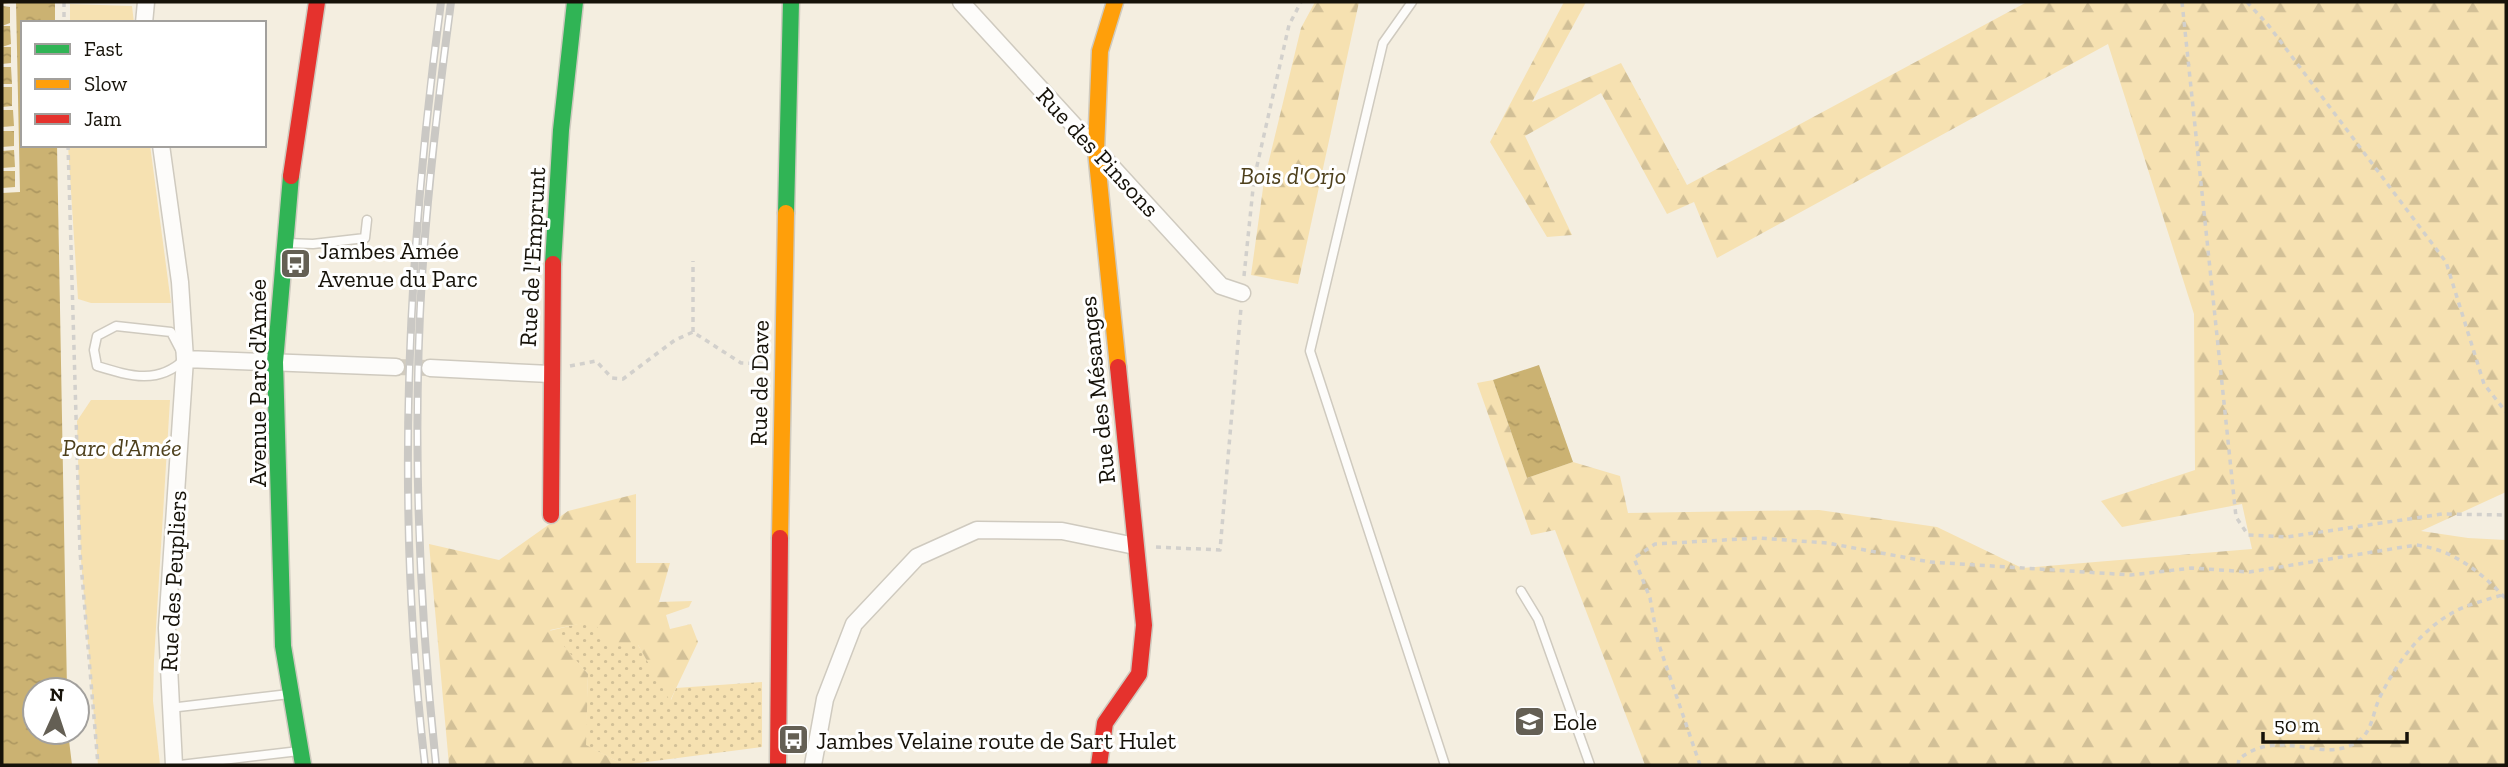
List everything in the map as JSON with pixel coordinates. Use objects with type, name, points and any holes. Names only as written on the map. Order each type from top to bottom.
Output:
[{"type":"street","points":[[144,21],[146,2]]},
{"type":"street","name":"Avenue Parc d'Amée","points":[[302,758],[283,646],[275,362],[283,243],[317,2]]},
{"type":"street","name":"Rue de l'Emprunt","points":[[551,515],[550,374],[555,216],[575,2]]},
{"type":"street","name":"Rue de Dave","points":[[778,765],[782,365],[791,2]]},
{"type":"street","name":"Rue des Pinsons","points":[[961,2],[1221,286],[1242,293]]},
{"type":"street","name":"Rue des Mésanges","points":[[1099,765],[1105,723],[1139,674],[1143,625],[1096,151],[1100,51],[1115,2]]},
{"type":"street","name":"Rue des Peupliers","points":[[161,147],[180,282],[185,359],[167,628],[174,765]]},
{"type":"street","points":[[185,359],[396,367]]},
{"type":"street","points":[[430,368],[550,374]]},
{"type":"street","points":[[813,765],[825,699],[854,624],[917,557],[977,530],[1062,531],[1135,546]]},
{"type":"lane","points":[[1412,2],[1383,43],[1310,351],[1445,765]]},
{"type":"lane","points":[[283,243],[313,244],[365,238],[367,220]]},
{"type":"lane","points":[[116,326],[170,332],[185,359],[170,373],[162,376],[124,374],[97,366],[94,350],[97,336],[116,326]]},
{"type":"lane","points":[[1521,591],[1538,619],[1590,765]]},
{"type":"lane","points":[[170,708],[291,694]]},
{"type":"lane","points":[[180,765],[302,758]]},
{"type":"path","points":[[64,2],[64,21]]},
{"type":"path","points":[[1135,546],[1220,550],[1254,179],[1289,25],[1301,2]]},
{"type":"path","points":[[2182,2],[2235,517],[2248,535],[2287,537],[2442,514],[2506,515]]},
{"type":"path","points":[[2247,2],[2269,26],[2446,262],[2484,384],[2506,412]]},
{"type":"path","points":[[68,147],[80,552],[97,765]]},
{"type":"path","points":[[693,261],[693,332]]},
{"type":"path","points":[[550,374],[578,363],[596,361],[612,378],[623,379],[675,340],[693,332]]},
{"type":"path","points":[[693,332],[741,363],[782,365]]},
{"type":"path","points":[[1700,765],[1658,642],[1650,598],[1634,558],[1655,544],[1759,538],[1827,544],[1930,562],[2132,575],[2192,568],[2249,572],[2416,545],[2440,548],[2462,561],[2506,599]]},
{"type":"path","points":[[2238,765],[2239,759],[2253,747],[2285,743],[2319,751],[2348,747],[2362,738],[2402,655],[2452,613],[2502,595]]},
{"type":"green space","name":"Bois d'Orjo","points":[[1315,2],[1359,2],[1298,284],[1251,275],[1264,181],[1301,28]]},
{"type":"green space","points":[[1564,2],[1586,2],[1532,102],[1621,63],[1687,185],[2027,2],[2506,2],[2506,492],[2421,531],[2506,540],[2506,765],[1645,765],[1555,530],[1531,535],[1477,383],[1493,380],[1527,478],[1573,462],[1620,476],[1628,513],[1819,510],[1937,527],[2022,568],[2252,549],[2242,504],[2122,527],[2101,501],[2195,470],[2194,314],[2108,44],[1717,258],[1694,202],[1667,214],[1601,93],[1525,136],[1572,235],[1547,237],[1490,142]]},
{"type":"green space","points":[[70,4],[132,6],[134,21],[70,21]]},
{"type":"green space","points":[[68,147],[150,147],[171,303],[91,303],[78,299]]},
{"type":"green space","name":"Parc d'Amée","points":[[91,400],[170,400],[154,660],[153,701],[160,765],[98,765],[81,560],[77,421]]},
{"type":"green space","points":[[636,494],[636,563],[670,563],[659,602],[692,601],[689,607],[666,615],[670,629],[691,624],[698,642],[670,701],[638,645],[608,647],[594,621],[550,630],[588,674],[586,745],[624,765],[449,765],[429,544],[499,560],[568,511]]},
{"type":"green space","points":[[594,620],[638,645],[671,700],[676,688],[762,682],[762,747],[624,765],[585,745],[588,674],[549,631]]},
{"type":"water","points":[[2,2],[55,2],[55,21],[21,21],[21,147],[57,147],[67,676],[21,676],[21,746],[70,746],[72,765],[2,765]]},
{"type":"water","points":[[1539,365],[1573,462],[1527,478],[1493,380]]},
{"type":"pier","points":[[16,2],[20,192],[2,193],[2,188],[15,187],[15,171],[2,171],[2,168],[15,167],[14,150],[2,151],[2,147],[14,146],[14,131],[2,131],[2,127],[14,126],[13,110],[2,110],[2,107],[12,106],[12,87],[2,87],[2,84],[12,84],[11,67],[2,67],[2,64],[11,63],[11,47],[2,47],[11,44],[10,26],[2,26],[10,23],[10,7],[2,4]]},
{"type":"tunnel","points":[[396,367],[430,368]]},
{"type":"railway","points":[[425,765],[410,574],[409,383],[420,193],[441,2]]},
{"type":"railway","points":[[436,765],[421,583],[419,338],[427,208],[451,2]]},
{"type":"traffic: fast","points":[[553,264],[561,130],[575,2]]},
{"type":"traffic: fast","points":[[786,213],[791,2]]},
{"type":"traffic: fast","points":[[291,176],[275,362],[283,646],[303,765]]},
{"type":"traffic: slow","points":[[1115,2],[1100,51],[1096,151],[1118,367]]},
{"type":"traffic: slow","points":[[780,538],[786,213]]},
{"type":"traffic: jam","points":[[291,176],[317,2]]},
{"type":"traffic: jam","points":[[551,515],[553,264]]},
{"type":"traffic: jam","points":[[1099,765],[1105,723],[1139,674],[1144,625],[1118,367]]},
{"type":"traffic: jam","points":[[778,765],[780,538]]},
{"type":"place","name":"Jambes Amée Avenue du Parc","points":[[295,264]]},
{"type":"place","name":"Eole","points":[[1530,721]]},
{"type":"place","name":"Jambes Velaine route de Sart Hulet","points":[[793,740]]}]
